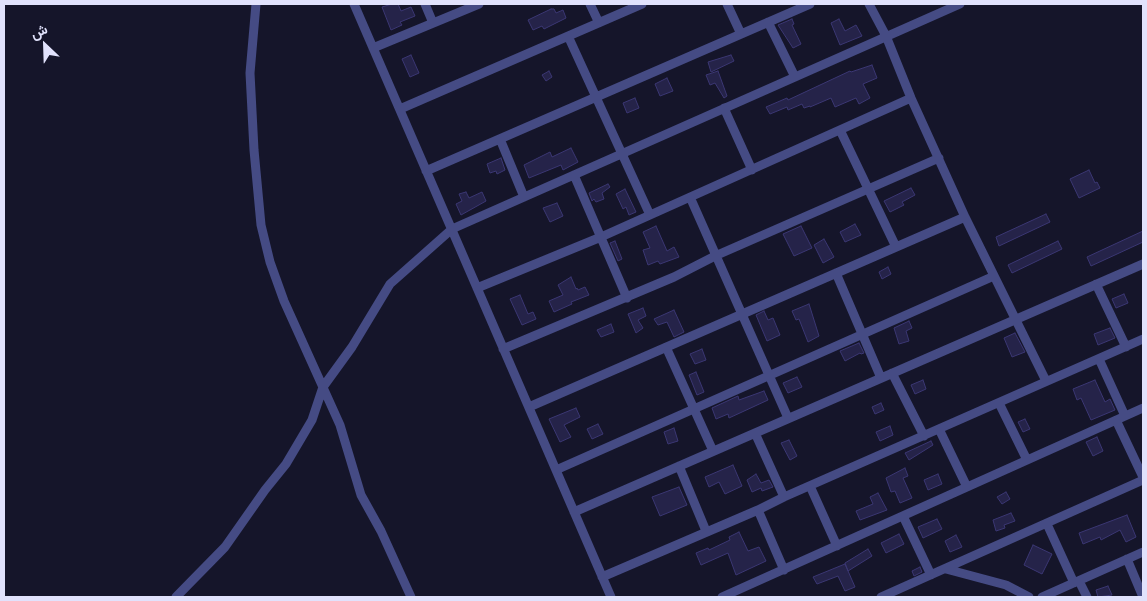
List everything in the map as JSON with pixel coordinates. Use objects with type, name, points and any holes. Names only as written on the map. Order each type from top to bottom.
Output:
[{"type":"street","points":[[256,4],[250,72],[254,150],[261,225],[270,262],[284,301],[340,425],[361,495],[381,531],[411,597]]},
{"type":"street","points":[[354,4],[611,597]]},
{"type":"street","points":[[426,4],[434,23]]},
{"type":"street","points":[[373,48],[479,4]]},
{"type":"street","points":[[590,4],[599,23]]},
{"type":"street","points":[[400,109],[642,4]]},
{"type":"street","points":[[727,4],[741,34]]},
{"type":"street","points":[[426,171],[810,4]]},
{"type":"street","points":[[869,4],[886,36],[911,98],[965,217],[1046,382]]},
{"type":"street","points":[[176,597],[225,547],[265,490],[286,464],[312,420],[323,387],[352,347],[390,284],[452,229],[960,4]]},
{"type":"street","points":[[768,22],[795,77]]},
{"type":"street","points":[[568,36],[650,215]]},
{"type":"street","points":[[477,288],[601,237],[911,98]]},
{"type":"street","points":[[724,108],[752,170]]},
{"type":"street","points":[[840,130],[896,247]]},
{"type":"street","points":[[500,138],[524,196]]},
{"type":"street","points":[[504,348],[627,298],[715,256],[939,158]]},
{"type":"street","points":[[574,175],[627,298]]},
{"type":"street","points":[[690,197],[788,418]]},
{"type":"street","points":[[529,407],[965,217]]},
{"type":"street","points":[[574,512],[1143,264]]},
{"type":"street","points":[[836,273],[881,378]]},
{"type":"street","points":[[556,470],[994,276]]},
{"type":"street","points":[[1096,284],[1126,347]]},
{"type":"street","points":[[602,577],[1143,339]]},
{"type":"street","points":[[666,347],[713,451]]},
{"type":"street","points":[[1099,359],[1125,416]]},
{"type":"street","points":[[892,373],[924,436]]},
{"type":"street","points":[[999,403],[1028,460]]},
{"type":"street","points":[[722,597],[738,594],[784,570],[1143,408]]},
{"type":"street","points":[[881,597],[1046,524],[1143,478],[1116,420]]},
{"type":"street","points":[[939,429],[967,487]]},
{"type":"street","points":[[755,433],[784,497]]},
{"type":"street","points":[[679,466],[706,531]]},
{"type":"street","points":[[810,486],[837,546]]},
{"type":"street","points":[[758,510],[784,570]]},
{"type":"street","points":[[903,516],[930,575]]},
{"type":"street","points":[[1046,524],[1087,597]]},
{"type":"street","points":[[1042,597],[1143,552]]},
{"type":"street","points":[[1127,559],[1143,597]]},
{"type":"street","points":[[946,568],[1006,585],[1029,597]]},
{"type":"building","points":[[398,4],[401,11],[411,7],[415,16],[400,22],[402,25],[391,30],[382,7]]},
{"type":"building","points":[[554,9],[556,13],[563,10],[566,18],[544,29],[542,26],[533,30],[528,20]]},
{"type":"building","points":[[792,19],[794,24],[792,25],[801,44],[793,48],[778,25]]},
{"type":"building","points":[[839,19],[845,31],[856,25],[862,36],[840,45],[831,23]]},
{"type":"building","points":[[411,55],[419,73],[410,77],[402,59]]},
{"type":"building","points":[[731,55],[734,61],[711,72],[708,62]]},
{"type":"building","points":[[872,65],[877,78],[863,84],[870,98],[859,104],[856,98],[835,107],[831,98],[810,107],[804,108],[802,104],[788,110],[787,107],[770,114],[766,107],[787,98],[788,100],[850,71]]},
{"type":"building","points":[[549,71],[552,77],[546,81],[542,75]]},
{"type":"building","points":[[718,71],[727,96],[724,98],[715,83],[710,85],[706,75]]},
{"type":"building","points":[[667,78],[673,91],[660,96],[655,84]]},
{"type":"building","points":[[635,98],[639,108],[627,113],[623,103]]},
{"type":"building","points":[[571,148],[578,162],[563,170],[561,165],[529,178],[524,165],[550,152],[552,157]]},
{"type":"building","points":[[501,158],[505,170],[497,174],[496,171],[490,173],[487,164]]},
{"type":"building","points":[[1089,170],[1095,183],[1097,182],[1100,188],[1079,198],[1070,179]]},
{"type":"building","points":[[608,184],[610,187],[602,193],[604,199],[596,202],[594,199],[592,201],[589,193]]},
{"type":"building","points":[[911,188],[915,195],[902,202],[904,205],[890,212],[884,201]]},
{"type":"building","points":[[625,189],[636,212],[629,215],[626,207],[623,209],[616,194]]},
{"type":"building","points":[[466,192],[469,198],[482,192],[486,201],[461,215],[456,204],[462,201],[459,194]]},
{"type":"building","points":[[557,203],[563,216],[550,222],[543,208]]},
{"type":"building","points":[[1046,214],[1050,222],[999,246],[996,237]]},
{"type":"building","points":[[855,224],[861,235],[845,242],[840,232]]},
{"type":"building","points":[[656,226],[667,251],[674,247],[679,257],[660,264],[658,261],[648,265],[643,250],[650,248],[643,232]]},
{"type":"building","points":[[801,226],[812,248],[794,256],[783,234]]},
{"type":"building","points":[[1143,231],[1143,242],[1091,266],[1087,257]]},
{"type":"building","points":[[824,239],[834,257],[823,263],[814,245]]},
{"type":"building","points":[[615,241],[622,259],[618,261],[610,243]]},
{"type":"building","points":[[1058,241],[1062,249],[1012,273],[1008,265]]},
{"type":"building","points":[[888,267],[891,274],[882,279],[879,272]]},
{"type":"building","points":[[571,277],[576,289],[585,287],[589,295],[571,302],[572,304],[554,312],[549,301],[563,295],[558,285]]},
{"type":"building","points":[[1124,294],[1128,303],[1116,308],[1112,299]]},
{"type":"building","points":[[520,295],[528,314],[533,312],[536,319],[522,325],[510,299]]},
{"type":"building","points":[[809,304],[819,336],[808,342],[799,319],[796,320],[792,311]]},
{"type":"building","points":[[643,308],[646,316],[638,320],[643,328],[636,333],[628,314]]},
{"type":"building","points":[[674,310],[684,332],[674,337],[667,322],[658,325],[654,319]]},
{"type":"building","points":[[764,311],[768,320],[773,318],[780,335],[767,341],[756,315]]},
{"type":"building","points":[[909,321],[912,328],[906,331],[909,341],[899,344],[894,328]]},
{"type":"building","points":[[611,324],[614,332],[601,337],[597,330]]},
{"type":"building","points":[[1110,328],[1115,338],[1098,345],[1094,334]]},
{"type":"building","points":[[1015,333],[1025,352],[1012,357],[1004,338]]},
{"type":"building","points":[[859,343],[864,353],[860,353],[845,361],[840,351]]},
{"type":"building","points":[[702,349],[706,360],[695,364],[690,354]]},
{"type":"building","points":[[696,372],[704,392],[697,395],[689,375]]},
{"type":"building","points":[[797,377],[802,387],[788,393],[783,383]]},
{"type":"building","points":[[923,380],[926,389],[915,394],[911,385]]},
{"type":"building","points":[[1095,380],[1105,402],[1110,399],[1115,410],[1091,420],[1081,398],[1077,400],[1073,389]]},
{"type":"building","points":[[764,391],[768,400],[729,418],[728,414],[716,419],[712,408],[738,396],[739,400]]},
{"type":"building","points":[[881,403],[884,410],[875,414],[872,407]]},
{"type":"building","points":[[576,408],[580,417],[564,425],[571,437],[560,442],[549,419]]},
{"type":"building","points":[[1025,419],[1030,429],[1023,432],[1018,422]]},
{"type":"building","points":[[598,424],[603,434],[592,439],[587,429]]},
{"type":"building","points":[[890,426],[893,435],[880,441],[876,432]]},
{"type":"building","points":[[674,428],[678,441],[668,444],[664,432]]},
{"type":"building","points":[[1097,437],[1103,451],[1093,456],[1086,442]]},
{"type":"building","points":[[789,440],[797,456],[790,460],[781,443]]},
{"type":"building","points":[[931,441],[933,445],[909,460],[905,453]]},
{"type":"building","points":[[733,465],[742,486],[725,494],[719,482],[709,487],[705,477]]},
{"type":"building","points":[[905,468],[908,476],[903,478],[912,498],[900,503],[895,491],[891,492],[886,478]]},
{"type":"building","points":[[756,474],[761,483],[769,480],[773,487],[762,491],[761,488],[752,492],[747,480]]},
{"type":"building","points":[[938,474],[942,484],[928,490],[924,480]]},
{"type":"building","points":[[679,487],[687,505],[660,516],[652,497]]},
{"type":"building","points":[[1006,492],[1010,499],[1002,504],[997,497]]},
{"type":"building","points":[[878,493],[887,510],[860,520],[856,511],[873,504],[870,497]]},
{"type":"building","points":[[1011,513],[1015,521],[1004,525],[1005,528],[996,531],[993,520]]},
{"type":"building","points":[[1127,515],[1136,537],[1126,542],[1120,530],[1101,540],[1100,537],[1083,544],[1079,533]]},
{"type":"building","points":[[937,519],[942,529],[923,538],[918,527]]},
{"type":"building","points":[[739,532],[748,551],[759,547],[766,561],[736,575],[728,553],[701,565],[696,553],[708,548],[709,550],[730,540],[729,537]]},
{"type":"building","points":[[899,534],[904,544],[886,553],[881,543]]},
{"type":"building","points":[[956,535],[962,547],[950,552],[945,541]]},
{"type":"building","points":[[1033,545],[1052,554],[1042,574],[1024,565]]},
{"type":"building","points":[[868,549],[872,556],[848,571],[845,563]]},
{"type":"building","points":[[845,564],[855,587],[845,591],[838,576],[817,584],[813,577]]},
{"type":"building","points":[[920,567],[922,572],[914,576],[912,571]]},
{"type":"building","points":[[1108,586],[1112,595],[1098,597],[1096,590]]}]
